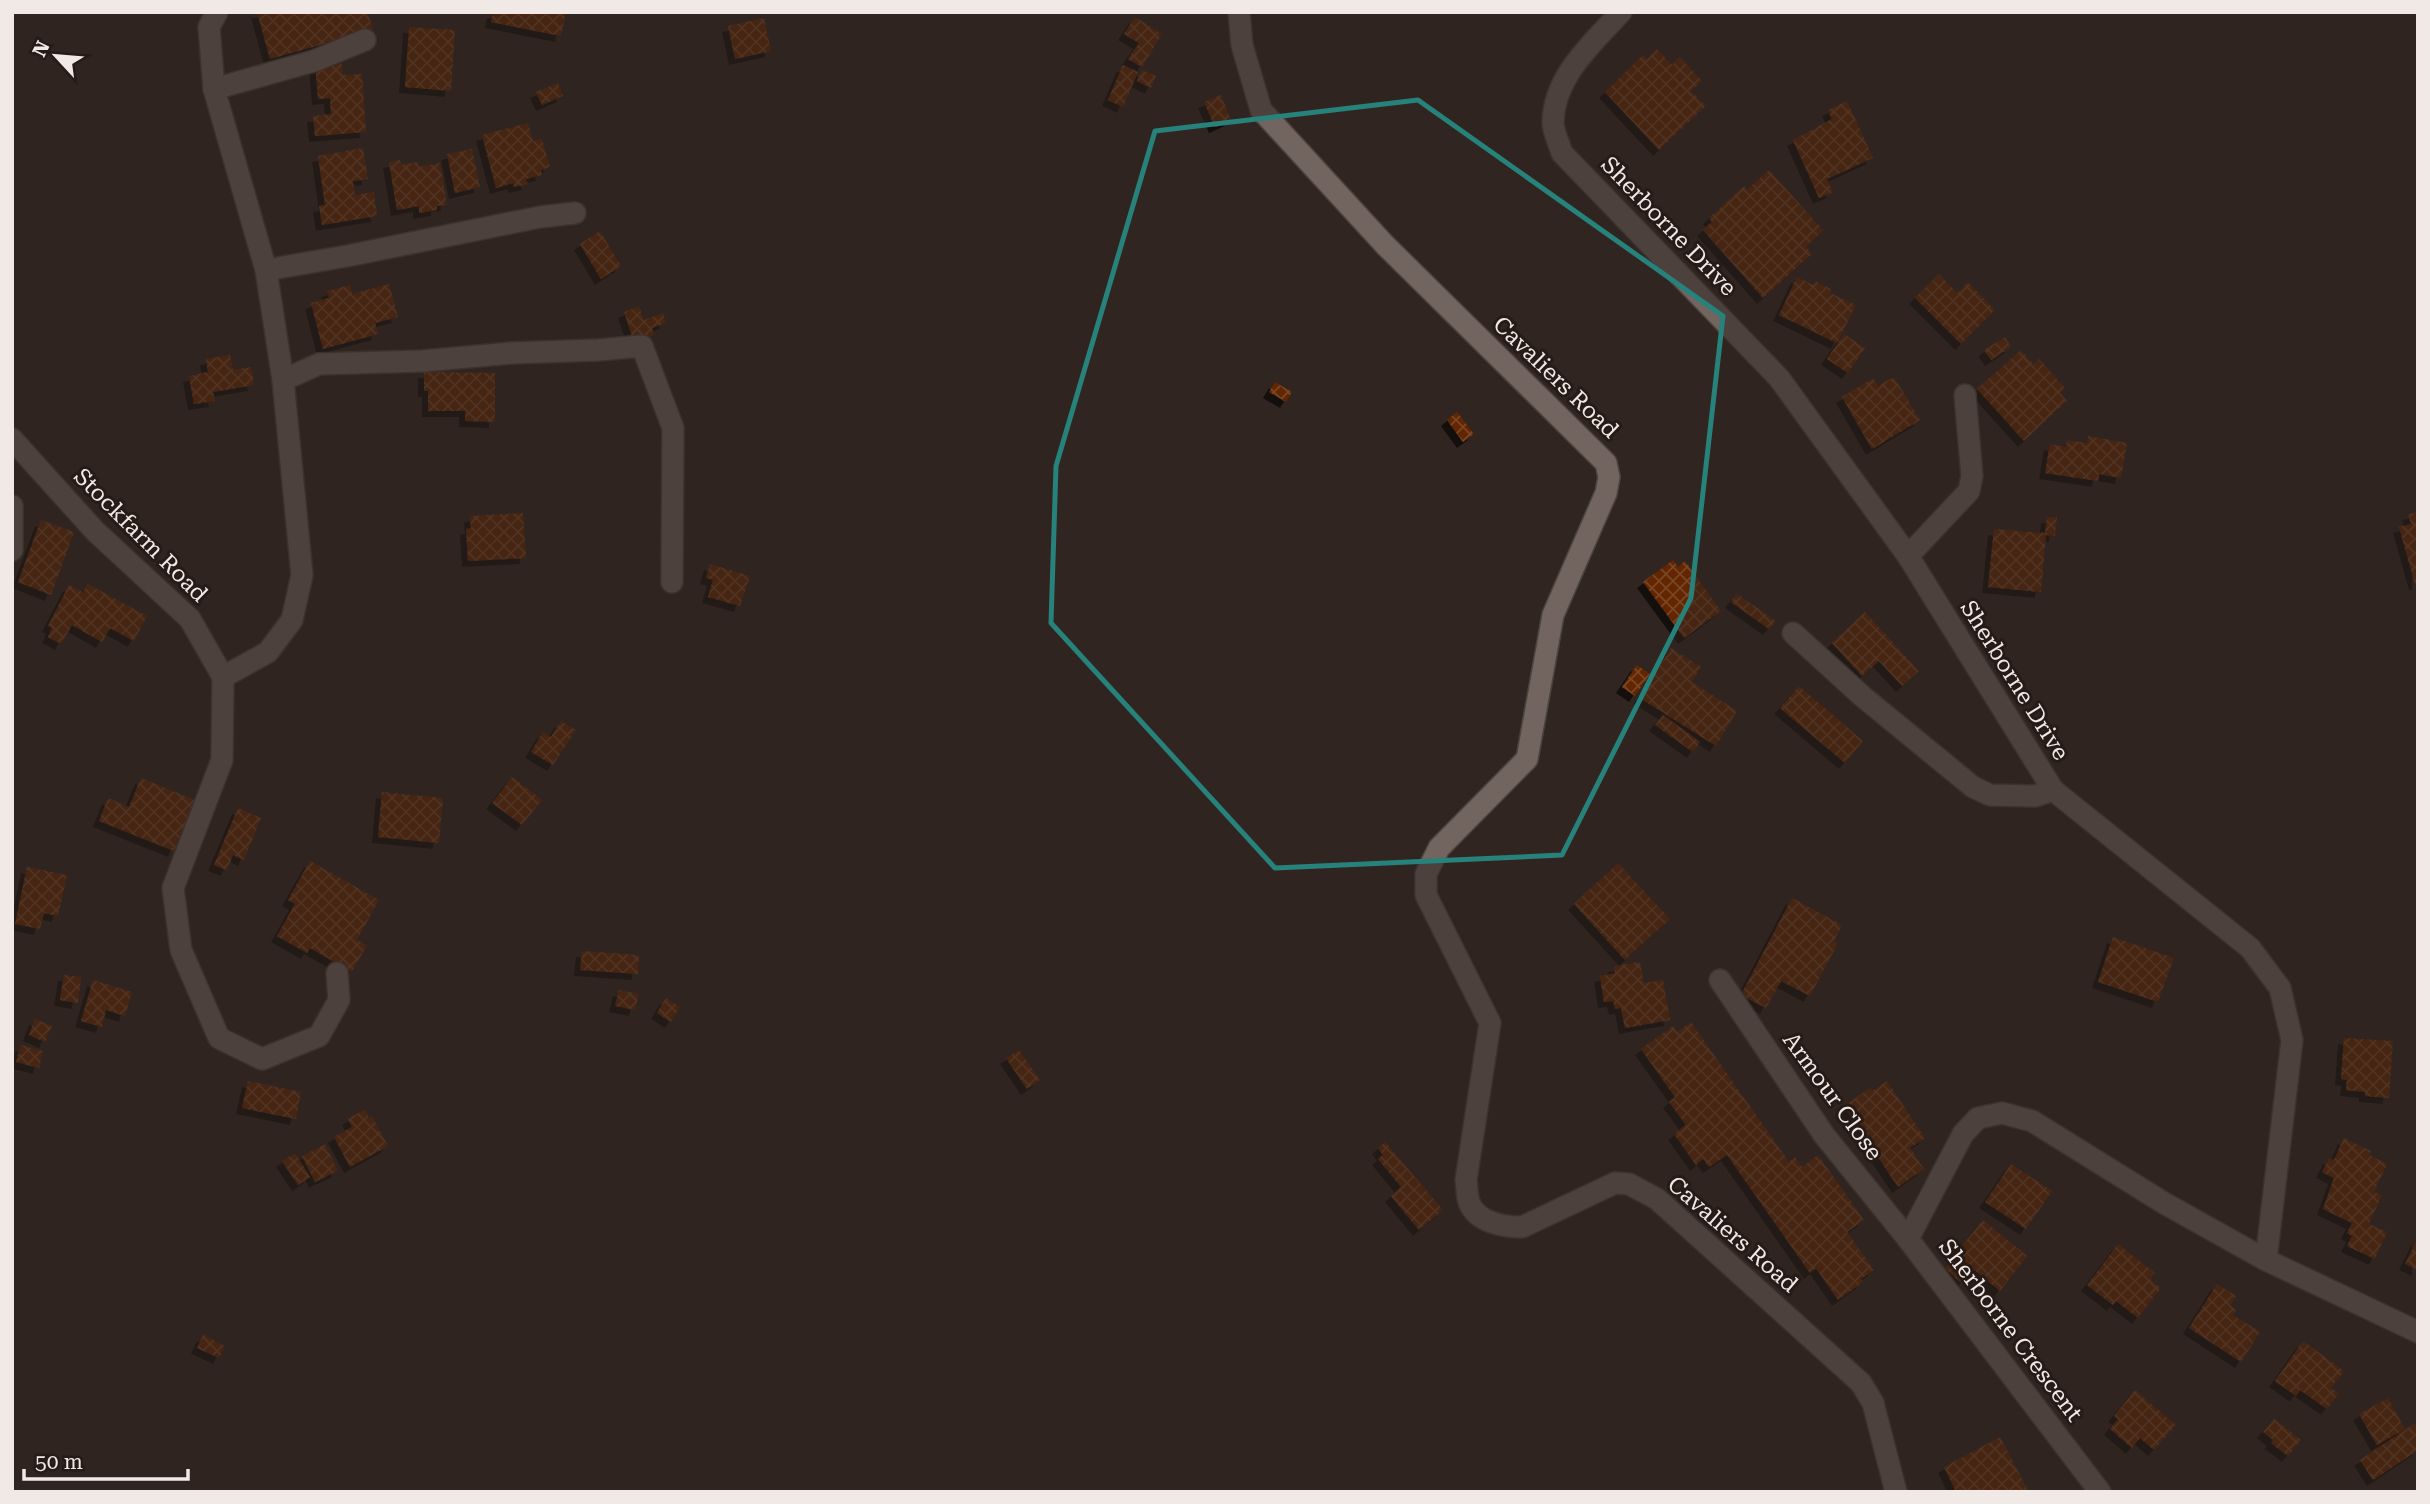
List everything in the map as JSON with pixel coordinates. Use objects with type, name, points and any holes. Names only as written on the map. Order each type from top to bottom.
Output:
[{"type":"street","points":[[217,12],[209,27],[214,89],[267,270],[283,380],[303,575],[292,620],[268,652],[223,677],[222,760],[173,888],[181,950],[219,1038],[262,1059],[319,1036],[339,1000],[337,973]]},
{"type":"street","name":"Cavaliers Road","points":[[1238,12],[1242,45],[1261,110],[1385,245],[1606,463],[1609,477],[1606,493],[1553,615],[1527,759],[1439,849],[1426,874],[1426,895],[1490,1023],[1466,1180],[1469,1203],[1478,1214],[1505,1227],[1522,1227],[1615,1183],[1629,1184],[1657,1199],[1861,1383],[1873,1403],[1896,1492]]},
{"type":"street","name":"Sherborne Drive","points":[[1621,12],[1579,59],[1557,92],[1552,124],[1562,153],[1779,378],[1908,556],[2053,790],[2250,948],[2280,988],[2292,1040],[2266,1260]]},
{"type":"street","points":[[214,89],[314,61],[365,40]]},
{"type":"street","points":[[267,270],[540,217],[575,214]]},
{"type":"street","points":[[283,380],[319,364],[422,361],[642,346],[673,428],[672,582]]},
{"type":"street","points":[[1908,556],[1969,491],[1972,476],[1965,395]]},
{"type":"street","name":"Stockfarm Road","points":[[12,439],[95,531],[190,619],[223,677]]},
{"type":"street","points":[[12,506],[12,550]]},
{"type":"street","points":[[1793,633],[1861,696],[1973,787],[1990,795],[2035,796],[2053,790]]},
{"type":"street","name":"Armour Close","points":[[1720,980],[1824,1135],[1908,1240]]},
{"type":"street","name":"Sherborne Crescent","points":[[2100,1492],[1908,1240],[1964,1134],[1978,1118],[2002,1113],[2032,1121],[2164,1203],[2266,1260]]},
{"type":"street","points":[[2266,1260],[2418,1332]]},
{"type":"highlighted area","points":[[1418,100],[1723,316],[1691,598],[1562,855],[1275,868],[1051,623],[1056,466],[1155,131]]},
{"type":"building","points":[[257,12],[368,12],[373,30],[270,59]]},
{"type":"building","points":[[493,12],[566,12],[561,36],[491,22]]},
{"type":"building","points":[[1135,17],[1162,34],[1142,67],[1128,59],[1139,43],[1124,34]]},
{"type":"building","points":[[764,18],[771,51],[735,59],[728,26]]},
{"type":"building","points":[[409,27],[455,30],[451,91],[405,87]]},
{"type":"building","points":[[1657,49],[1672,65],[1680,57],[1702,81],[1691,91],[1706,106],[1659,150],[1605,92],[1643,55],[1647,59]]},
{"type":"building","points":[[341,60],[343,75],[362,74],[366,132],[315,136],[313,116],[331,114],[330,98],[318,99],[315,62]]},
{"type":"building","points":[[1123,65],[1138,72],[1123,107],[1108,100]]},
{"type":"building","points":[[1142,70],[1156,76],[1151,88],[1137,81]]},
{"type":"building","points":[[558,83],[563,96],[542,105],[536,92]]},
{"type":"building","points":[[1221,95],[1231,120],[1215,127],[1204,102]]},
{"type":"building","points":[[1847,101],[1873,158],[1827,179],[1833,192],[1819,198],[1793,140],[1832,119],[1828,110]]},
{"type":"building","points":[[528,123],[533,141],[542,139],[550,167],[541,170],[542,175],[526,179],[528,184],[514,187],[513,183],[496,188],[482,135]]},
{"type":"building","points":[[363,148],[368,179],[353,181],[355,195],[374,192],[377,216],[322,225],[319,206],[325,205],[318,156]]},
{"type":"building","points":[[472,149],[480,187],[455,193],[447,154]]},
{"type":"building","points":[[400,160],[401,165],[418,162],[419,167],[440,163],[447,205],[419,213],[419,206],[397,210],[389,162]]},
{"type":"building","points":[[1769,170],[1823,230],[1806,247],[1812,254],[1763,298],[1703,230],[1712,222],[1709,218],[1744,186],[1747,190]]},
{"type":"building","points":[[600,231],[621,266],[601,279],[580,244]]},
{"type":"building","points":[[1939,274],[1957,293],[1968,282],[1995,310],[1961,344],[1915,298]]},
{"type":"building","points":[[1797,277],[1813,285],[1815,281],[1831,289],[1830,293],[1856,305],[1837,343],[1779,315]]},
{"type":"building","points":[[389,284],[398,317],[375,323],[378,334],[323,349],[311,303],[329,298],[327,291],[350,285],[352,294]]},
{"type":"building","points":[[639,306],[644,320],[663,313],[666,323],[652,328],[654,335],[634,342],[624,312]]},
{"type":"building","points":[[1844,334],[1865,348],[1848,373],[1827,359]]},
{"type":"building","points":[[2005,337],[2011,347],[1991,360],[1984,350]]},
{"type":"building","points":[[2021,350],[2033,364],[2039,359],[2065,388],[2060,393],[2067,401],[2024,441],[1977,389]]},
{"type":"building","points":[[230,355],[233,370],[251,367],[254,385],[213,392],[215,401],[194,404],[189,376],[208,372],[206,359]]},
{"type":"building","points":[[424,372],[495,373],[495,422],[465,421],[465,411],[428,411]]},
{"type":"building","points":[[1894,377],[1920,420],[1872,449],[1842,397],[1873,378],[1878,386]]},
{"type":"building","points":[[1275,382],[1292,392],[1286,402],[1269,392]]},
{"type":"building","points":[[1457,412],[1474,434],[1463,442],[1447,420]]},
{"type":"building","points":[[2088,436],[2127,443],[2121,478],[2099,474],[2098,481],[2045,473],[2050,444],[2066,447],[2067,440],[2087,443]]},
{"type":"building","points":[[2418,512],[2418,584],[2415,584],[2399,527],[2411,524],[2408,514]]},
{"type":"building","points":[[523,513],[526,558],[468,561],[466,529],[471,528],[470,516]]},
{"type":"building","points":[[2047,517],[2057,517],[2055,536],[2046,535],[2041,592],[1988,587],[1994,529],[2045,533]]},
{"type":"building","points":[[41,520],[74,532],[51,595],[18,582]]},
{"type":"building","points":[[1673,560],[1678,567],[1685,561],[1721,611],[1684,638],[1643,582]]},
{"type":"building","points":[[710,564],[750,576],[740,606],[708,597],[713,580],[706,578]]},
{"type":"building","points":[[88,584],[147,616],[134,641],[110,628],[102,642],[72,625],[61,644],[48,637],[52,628],[48,626],[69,585],[83,592]]},
{"type":"building","points":[[1737,594],[1776,621],[1769,629],[1731,602]]},
{"type":"building","points":[[1865,612],[1919,671],[1902,686],[1879,661],[1862,676],[1832,643]]},
{"type":"building","points":[[1671,648],[1701,667],[1692,682],[1737,711],[1716,746],[1640,698]]},
{"type":"building","points":[[1637,665],[1650,674],[1635,696],[1622,687]]},
{"type":"building","points":[[1799,686],[1863,741],[1845,763],[1780,708]]},
{"type":"building","points":[[1663,715],[1700,742],[1693,752],[1655,725]]},
{"type":"building","points":[[561,721],[576,730],[553,765],[531,752],[543,732],[551,737]]},
{"type":"building","points":[[512,777],[542,800],[522,825],[492,803]]},
{"type":"building","points":[[141,778],[195,800],[174,851],[99,821],[108,798],[129,807]]},
{"type":"building","points":[[382,792],[443,798],[439,843],[378,837]]},
{"type":"building","points":[[238,808],[261,818],[244,860],[233,855],[227,870],[214,865]]},
{"type":"building","points":[[310,861],[379,900],[357,940],[367,945],[352,972],[310,948],[307,953],[277,936],[295,904],[288,900]]},
{"type":"building","points":[[1618,863],[1670,919],[1625,960],[1574,904]]},
{"type":"building","points":[[27,867],[67,875],[58,916],[44,913],[40,929],[15,924]]},
{"type":"building","points":[[1792,898],[1842,925],[1834,941],[1838,943],[1810,996],[1781,981],[1766,1008],[1741,995]]},
{"type":"building","points":[[2113,937],[2174,958],[2158,1002],[2098,982]]},
{"type":"building","points":[[582,951],[639,955],[638,974],[580,970]]},
{"type":"building","points":[[1640,962],[1644,983],[1663,980],[1670,1020],[1625,1028],[1621,1008],[1615,1009],[1613,1001],[1604,1002],[1600,976],[1615,973],[1614,966]]},
{"type":"building","points":[[64,975],[81,977],[78,1003],[60,1000]]},
{"type":"building","points":[[93,980],[132,992],[125,1016],[106,1010],[102,1027],[81,1021]]},
{"type":"building","points":[[619,990],[639,994],[635,1010],[615,1006]]},
{"type":"building","points":[[666,998],[680,1007],[671,1022],[657,1013]]},
{"type":"building","points":[[35,1019],[52,1026],[45,1042],[29,1035]]},
{"type":"building","points":[[1691,1022],[1789,1162],[1795,1157],[1802,1167],[1818,1155],[1864,1220],[1847,1232],[1874,1270],[1861,1279],[1863,1282],[1838,1300],[1816,1268],[1810,1273],[1727,1155],[1709,1167],[1703,1159],[1696,1165],[1674,1134],[1686,1125],[1669,1102],[1675,1097],[1641,1049],[1673,1026],[1677,1032]]},
{"type":"building","points":[[2344,1038],[2393,1041],[2389,1098],[2365,1096],[2365,1092],[2346,1090],[2347,1080],[2341,1079]]},
{"type":"building","points":[[21,1045],[43,1051],[39,1068],[16,1062]]},
{"type":"building","points":[[1019,1050],[1040,1080],[1027,1089],[1006,1058]]},
{"type":"building","points":[[248,1081],[301,1092],[296,1119],[242,1108]]},
{"type":"building","points":[[1887,1081],[1925,1138],[1910,1148],[1924,1169],[1898,1187],[1844,1106],[1870,1088],[1872,1091]]},
{"type":"building","points":[[365,1109],[369,1118],[372,1116],[388,1146],[350,1167],[334,1137],[352,1127],[348,1119]]},
{"type":"building","points":[[2344,1138],[2371,1151],[2369,1155],[2387,1164],[2374,1192],[2382,1195],[2369,1224],[2387,1232],[2375,1259],[2347,1246],[2352,1236],[2347,1233],[2352,1223],[2323,1209],[2334,1178],[2322,1172],[2329,1158],[2334,1160]]},
{"type":"building","points":[[1385,1142],[1443,1210],[1419,1230],[1391,1196],[1401,1187],[1378,1159],[1383,1155],[1378,1148]]},
{"type":"building","points":[[325,1144],[338,1171],[315,1182],[302,1156]]},
{"type":"building","points":[[295,1153],[310,1177],[298,1185],[282,1161]]},
{"type":"building","points":[[2011,1164],[2052,1191],[2026,1229],[1985,1202]]},
{"type":"building","points":[[1983,1220],[2027,1256],[2000,1291],[1955,1254]]},
{"type":"building","points":[[2418,1238],[2418,1270],[2405,1264]]},
{"type":"building","points":[[2118,1244],[2155,1273],[2150,1279],[2161,1288],[2138,1318],[2116,1301],[2113,1305],[2087,1285]]},
{"type":"building","points":[[1954,1258],[1970,1273],[1961,1283],[1945,1268]]},
{"type":"building","points":[[2217,1284],[2236,1296],[2230,1305],[2236,1310],[2233,1315],[2260,1332],[2241,1362],[2189,1328]]},
{"type":"building","points":[[203,1335],[225,1346],[219,1358],[197,1348]]},
{"type":"building","points":[[2303,1341],[2344,1371],[2331,1388],[2339,1393],[2327,1409],[2300,1390],[2296,1396],[2275,1381]]},
{"type":"building","points":[[2135,1390],[2176,1425],[2154,1450],[2140,1438],[2132,1448],[2110,1429],[2118,1419],[2114,1416]]},
{"type":"building","points":[[2388,1398],[2405,1429],[2377,1445],[2359,1414]]},
{"type":"building","points":[[2274,1419],[2301,1440],[2288,1456],[2271,1443],[2273,1440],[2263,1432]]},
{"type":"building","points":[[2417,1422],[2418,1450],[2373,1480],[2360,1460]]},
{"type":"building","points":[[2000,1437],[2029,1492],[1956,1492],[1944,1467]]}]
